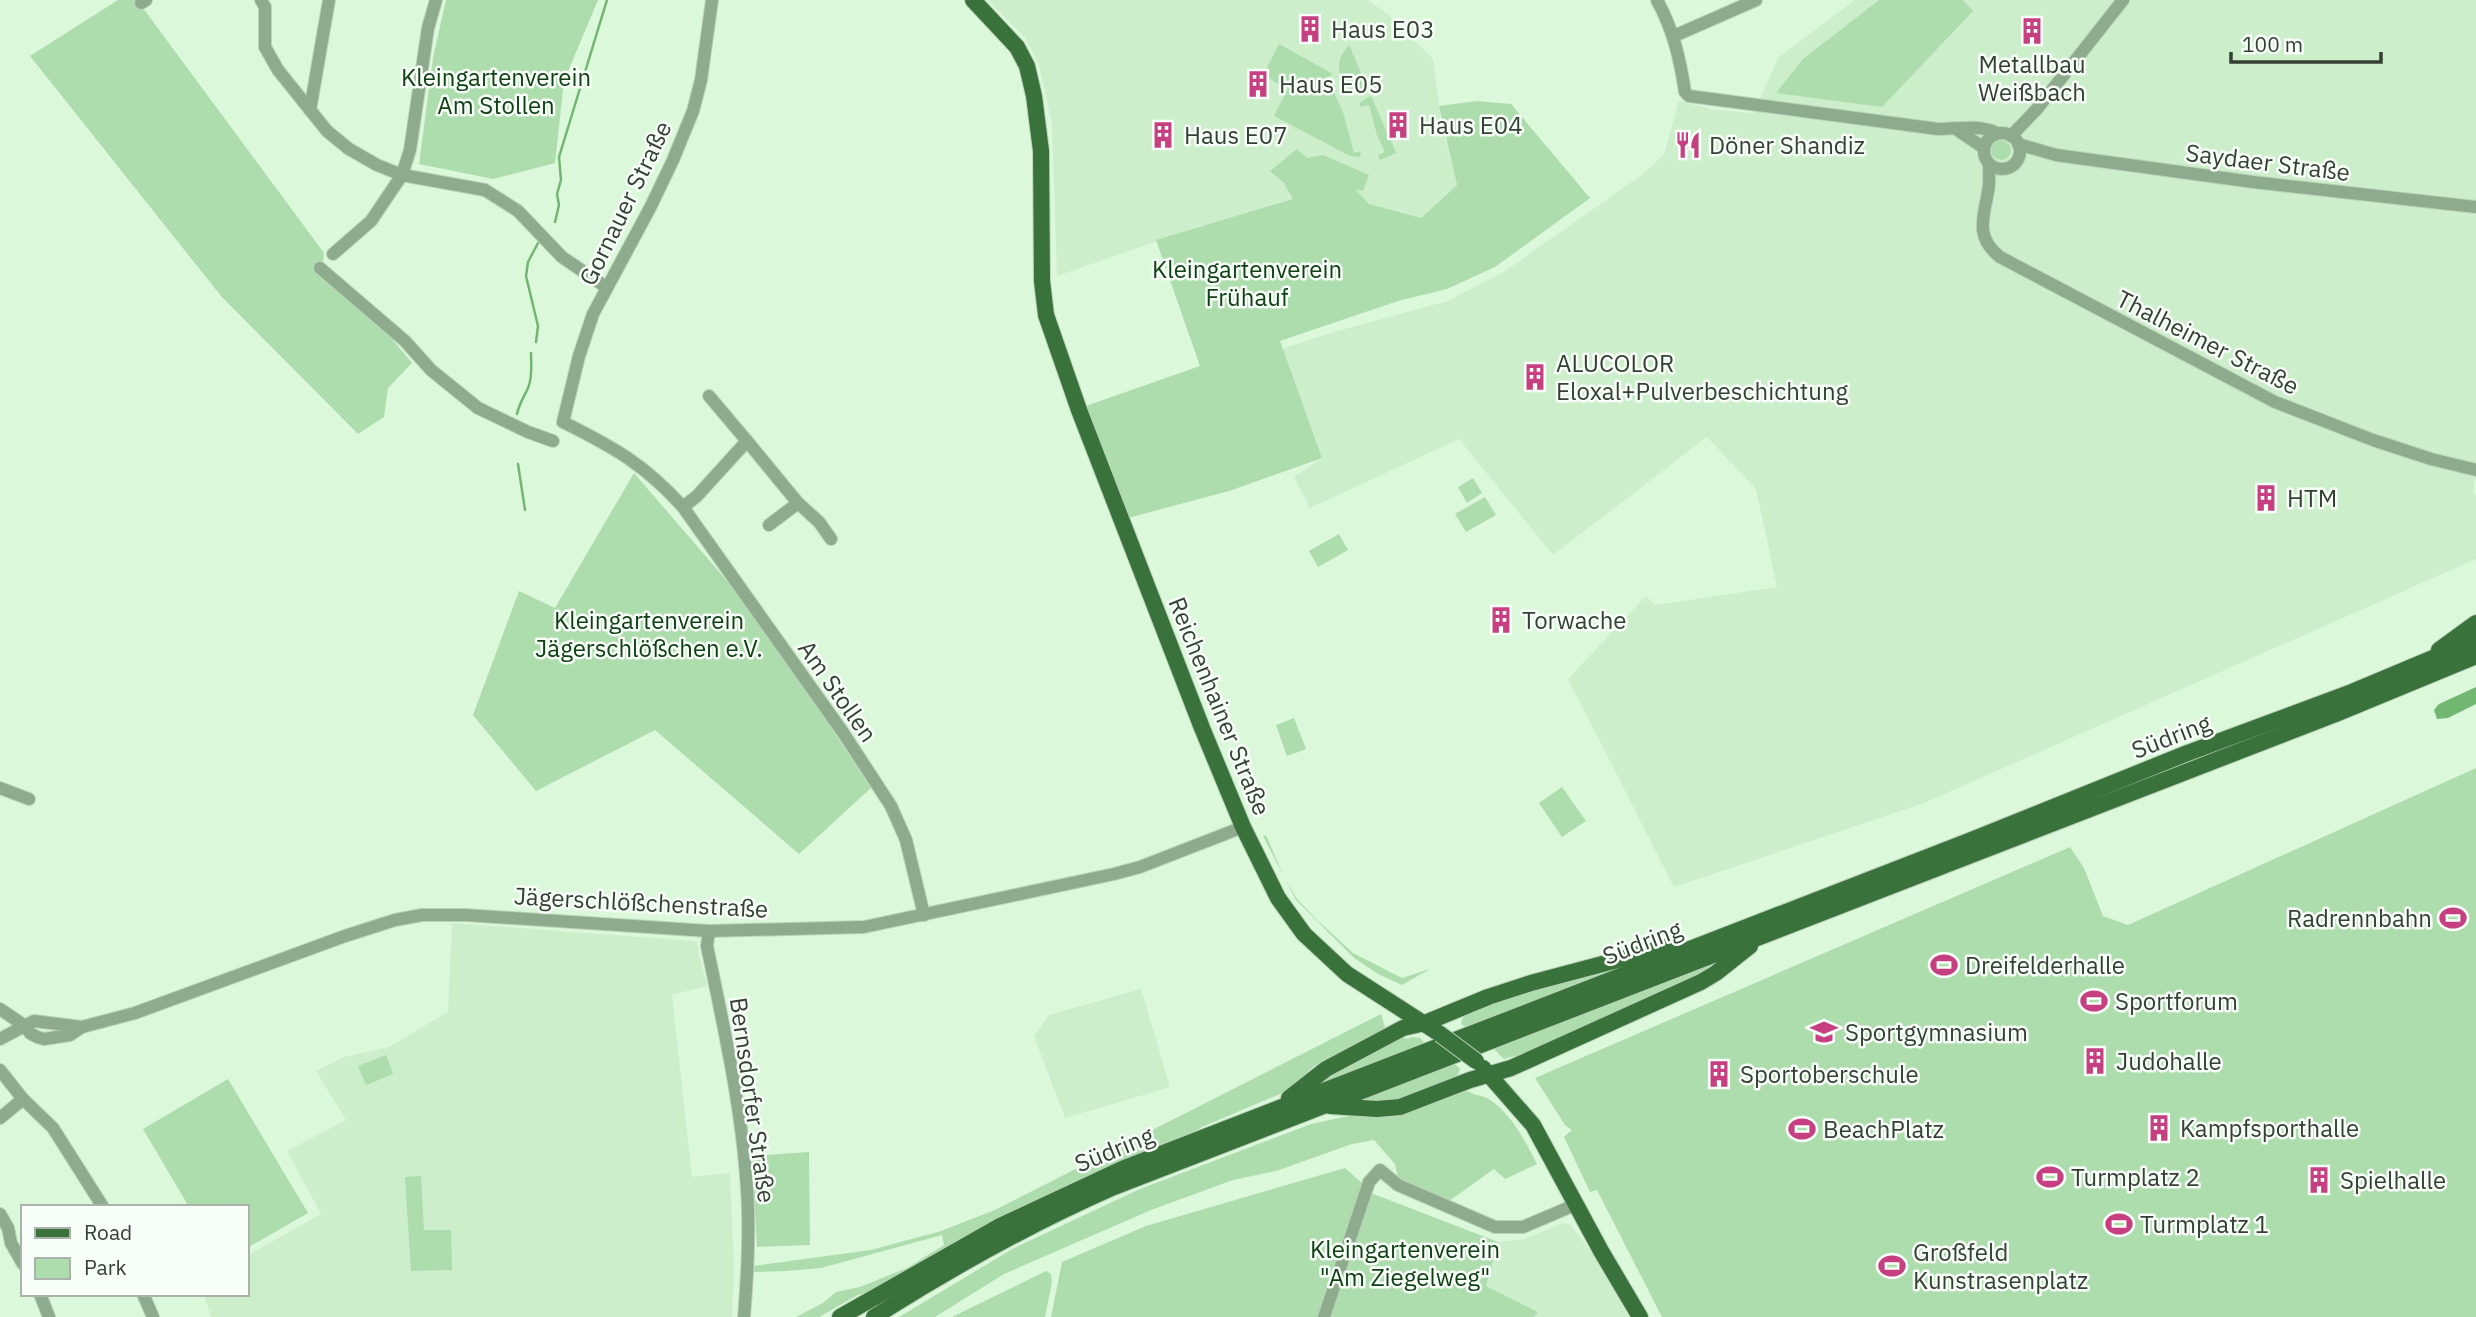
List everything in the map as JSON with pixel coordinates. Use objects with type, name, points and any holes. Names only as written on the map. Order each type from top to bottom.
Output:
[{"type":"main road","name":"Reichenhainer Straße","points":[[973,0],[1017,47],[1027,66],[1034,96],[1040,140],[1042,281],[1046,315],[1079,410],[1202,728],[1243,827],[1278,898],[1304,934],[1347,974],[1425,1023],[1489,1074],[1533,1125],[1640,1317]]},
{"type":"main road","points":[[2422,663],[2476,623]]},
{"type":"main road","name":"Südring","points":[[840,1317],[1036,1207],[1122,1169],[1969,841],[2185,754],[2352,692],[2476,640]]},
{"type":"main road","name":"Südring","points":[[874,1317],[970,1259],[1075,1205],[1320,1107],[2339,713],[2476,656]]},
{"type":"main road","points":[[1320,1107],[1393,1108],[1511,1068],[1701,982],[1770,933]]},
{"type":"main road","points":[[1273,1110],[1326,1069],[1403,1028],[1425,1023],[1488,996],[1531,983],[1653,950],[1718,937]]},
{"type":"street","points":[[261,0],[265,7],[265,47],[278,70],[327,131],[349,149],[402,175],[485,190],[518,211],[562,257],[606,287]]},
{"type":"street","points":[[310,110],[329,0]]},
{"type":"street","points":[[333,254],[371,221],[402,175],[410,150],[428,27],[436,0]]},
{"type":"street","name":"Gornauer Straße","points":[[563,422],[579,356],[593,314],[651,206],[677,153],[693,111],[701,80],[712,0]]},
{"type":"street","points":[[1657,0],[1674,36],[1685,92],[1689,96],[1891,123],[1956,129],[1966,126],[1986,128],[2016,145]]},
{"type":"street","points":[[1674,36],[1756,0]]},
{"type":"street","points":[[1956,129],[1984,148],[1994,166],[2011,166],[2016,145],[2036,109],[2123,0]]},
{"type":"street","points":[[1984,148],[1988,139],[1997,133]]},
{"type":"street","name":"Saydaer Straße","points":[[2016,145],[2056,155],[2253,182],[2476,207]]},
{"type":"street","name":"Thalheimer Straße","points":[[1994,166],[1982,218],[1982,232],[1993,252],[2000,257],[2275,402],[2373,440],[2476,470]]},
{"type":"street","points":[[320,268],[405,341],[431,370],[478,408],[553,441]]},
{"type":"street","points":[[709,396],[831,539]]},
{"type":"street","name":"Am Stollen","points":[[563,422],[637,462],[684,507],[821,701],[891,806],[906,840],[924,915]]},
{"type":"street","points":[[684,507],[747,440]]},
{"type":"street","points":[[769,525],[798,503]]},
{"type":"street","points":[[0,788],[29,799]]},
{"type":"street","name":"Jägerschlößchenstraße","points":[[1,1007],[30,1033],[44,1039],[70,1035],[82,1027],[135,1013],[345,936],[395,920],[418,916],[465,915],[709,931],[864,927],[1140,867],[1243,827]]},
{"type":"street","name":"Bernsdorfer Straße","points":[[709,931],[707,946],[730,1056],[742,1139],[748,1209],[744,1317]]},
{"type":"street","points":[[0,1039],[25,1026]]},
{"type":"street","points":[[0,1070],[23,1099],[53,1128],[102,1205]]},
{"type":"street","points":[[0,1118],[23,1099]]},
{"type":"street","points":[[1324,1317],[1369,1182],[1380,1170],[1398,1185],[1496,1227],[1523,1227],[1577,1204]]},
{"type":"street","points":[[0,1214],[21,1260]]},
{"type":"street","points":[[41,1296],[49,1317]]},
{"type":"street","points":[[144,1296],[153,1317]]},
{"type":"shaded area","points":[[988,0],[1368,0],[1386,13],[1433,59],[1441,120],[1457,185],[1421,218],[1369,204],[1201,226],[1057,276],[1052,124],[1039,65],[1026,39]]},
{"type":"shaded area","points":[[1855,0],[2476,0],[2476,473],[2473,493],[2476,495],[2476,559],[1924,803],[1674,887],[1568,679],[1646,596],[1656,605],[1777,587],[1756,489],[1707,437],[1553,555],[1459,439],[1310,508],[1294,477],[1322,458],[1282,349],[1448,301],[1505,271],[1639,177],[1664,155],[1679,101],[1716,110],[1754,113],[1778,58]]},
{"type":"shaded area","points":[[2476,687],[2476,704],[2448,718],[2437,719],[2434,710],[2439,704]]},
{"type":"shaded area","points":[[452,923],[696,941],[707,986],[672,995],[692,1177],[730,1173],[734,1270],[732,1317],[211,1317],[205,1296],[248,1296],[248,1255],[321,1214],[287,1151],[346,1120],[316,1071],[344,1057],[389,1047],[448,1012]]},
{"type":"shaded area","points":[[1141,989],[1170,1087],[1065,1118],[1034,1036],[1049,1015]]},
{"type":"shaded area","points":[[1563,1223],[1571,1225],[1594,1256],[1629,1317],[1534,1317],[1538,1312],[1486,1286],[1498,1242],[1525,1239]]},
{"type":"green space","points":[[118,0],[137,0],[324,253],[323,264],[412,363],[388,388],[384,417],[358,434],[221,296],[30,56]]},
{"type":"green space","name":"Kleingartenverein Am Stollen","points":[[446,0],[598,0],[564,81],[555,163],[493,179],[419,164],[433,58]]},
{"type":"green space","points":[[1879,0],[1963,0],[1973,11],[1882,107],[1776,93],[1803,59]]},
{"type":"green space","points":[[1279,44],[1333,74],[1327,78],[1343,112],[1354,153],[1361,151],[1360,157],[1350,156],[1274,116],[1288,89],[1263,75]]},
{"type":"green space","points":[[1349,45],[1369,91],[1355,92],[1341,79],[1340,60]]},
{"type":"green space","points":[[1371,96],[1396,153],[1380,160],[1378,155],[1385,152],[1369,105],[1361,107],[1360,104]]},
{"type":"green space","name":"Kleingartenverein Frühauf","points":[[1477,101],[1511,104],[1590,198],[1495,267],[1447,289],[1398,301],[1280,341],[1322,458],[1229,491],[1124,519],[1080,408],[1200,366],[1156,240],[1293,199],[1284,183],[1270,171],[1297,149],[1307,158],[1323,155],[1369,175],[1363,191],[1356,190],[1369,204],[1421,218],[1457,185],[1439,106]]},
{"type":"green space","points":[[2001,140],[2008,143],[2011,150],[2008,157],[2001,160],[1994,157],[1991,150],[1994,143]]},
{"type":"green space","name":"Kleingartenverein Jägerschlößchen e.V.","points":[[634,473],[759,618],[871,788],[799,854],[655,730],[536,791],[473,715],[519,591],[555,608]]},
{"type":"green space","points":[[1473,478],[1482,493],[1467,503],[1458,487]]},
{"type":"green space","points":[[1485,497],[1496,515],[1466,532],[1455,514]]},
{"type":"green space","points":[[1339,534],[1348,550],[1318,567],[1309,551]]},
{"type":"green space","points":[[1294,718],[1306,749],[1287,756],[1276,725]]},
{"type":"green space","name":"Sportforum","points":[[2476,768],[2476,1317],[1662,1317],[1597,1190],[1590,1192],[1564,1137],[1572,1130],[1565,1125],[1535,1078],[2070,847],[2084,868],[2103,916],[2128,925]]},
{"type":"green space","points":[[1562,787],[1586,821],[1562,837],[1539,803]]},
{"type":"green space","points":[[1266,835],[1283,875],[1263,836]]},
{"type":"green space","points":[[1285,879],[1297,899],[1353,953],[1402,978],[1430,969],[1402,985],[1378,974],[1354,958],[1296,900]]},
{"type":"green space","points":[[1729,954],[1717,968],[1517,1059],[1515,1056],[1504,1059],[1492,1047]]},
{"type":"green space","points":[[1650,958],[1468,1028],[1461,1024],[1464,1014],[1514,992]]},
{"type":"green space","points":[[1381,1014],[1385,1027],[1380,1033],[1313,1067],[1287,1091],[1202,1127],[879,1289],[858,1295],[819,1317],[796,1317],[823,1303],[836,1292],[860,1287],[907,1268],[944,1245],[942,1235],[821,1268],[752,1272],[753,1266],[871,1250],[941,1231],[995,1210]]},
{"type":"green space","points":[[1404,1036],[1406,1039],[1420,1038],[1427,1045],[1311,1090],[1323,1075]]},
{"type":"green space","points":[[386,1055],[393,1074],[366,1085],[358,1066]]},
{"type":"green space","points":[[1452,1061],[1460,1069],[1457,1078],[1396,1103],[1347,1104]]},
{"type":"green space","points":[[228,1079],[308,1213],[248,1247],[248,1205],[188,1205],[143,1129]]},
{"type":"green space","points":[[1467,1091],[1487,1098],[1503,1111],[1528,1146],[1537,1164],[1505,1179],[1494,1169],[1449,1201],[1408,1185],[1398,1178],[1395,1164],[1374,1140],[1352,1144],[1276,1171],[1233,1180],[1151,1210],[1004,1274],[935,1317],[899,1317],[1014,1248],[1140,1189],[1311,1124],[1353,1115],[1398,1115]]},
{"type":"green space","points":[[809,1152],[810,1245],[757,1247],[752,1156]]},
{"type":"green space","points":[[1345,1168],[1363,1184],[1320,1317],[1051,1317],[1062,1262],[1146,1226]]},
{"type":"green space","points":[[421,1176],[424,1230],[451,1230],[452,1270],[411,1271],[405,1177]]},
{"type":"green space","name":"Kleingartenverein \"Am Ziegelweg\"","points":[[1371,1193],[1498,1242],[1486,1286],[1538,1312],[1534,1317],[1327,1317]]},
{"type":"green space","points":[[1046,1271],[1051,1274],[1052,1282],[1045,1317],[952,1317]]},
{"type":"waterway","points":[[555,222],[561,180],[559,157],[607,0]]},
{"type":"waterway","points":[[536,342],[538,326],[526,276],[528,262],[538,243]]},
{"type":"waterway","points":[[517,414],[531,379],[531,353]]},
{"type":"waterway","points":[[518,464],[525,510]]},
{"type":"place","name":"Haus E03","points":[[1310,29]]},
{"type":"place","name":"Metallbau Weißbach","points":[[2032,31]]},
{"type":"place","name":"Haus E05","points":[[1258,84]]},
{"type":"place","name":"Haus E04","points":[[1398,125]]},
{"type":"place","name":"Haus E07","points":[[1163,135]]},
{"type":"place","name":"Döner Shandiz","points":[[1688,145]]},
{"type":"place","name":"ALUCOLOR Eloxal+Pulverbeschichtung","points":[[1535,377]]},
{"type":"place","name":"HTM","points":[[2266,498]]},
{"type":"place","name":"Torwache","points":[[1501,620]]},
{"type":"place","name":"Radrennbahn","points":[[2453,918]]},
{"type":"place","name":"Dreifelderhalle","points":[[1944,965]]},
{"type":"place","name":"Sportforum","points":[[2094,1001]]},
{"type":"place","name":"Sportgymnasium","points":[[1824,1032]]},
{"type":"place","name":"Judohalle","points":[[2095,1061]]},
{"type":"place","name":"Sportoberschule","points":[[1719,1074]]},
{"type":"place","name":"Kampfsporthalle","points":[[2159,1128]]},
{"type":"place","name":"BeachPlatz","points":[[1802,1129]]},
{"type":"place","name":"Turmplatz 2","points":[[2050,1177]]},
{"type":"place","name":"Spielhalle","points":[[2319,1180]]},
{"type":"place","name":"Turmplatz 1","points":[[2119,1224]]},
{"type":"place","name":"Großfeld Kunstrasenplatz","points":[[1892,1266]]}]
